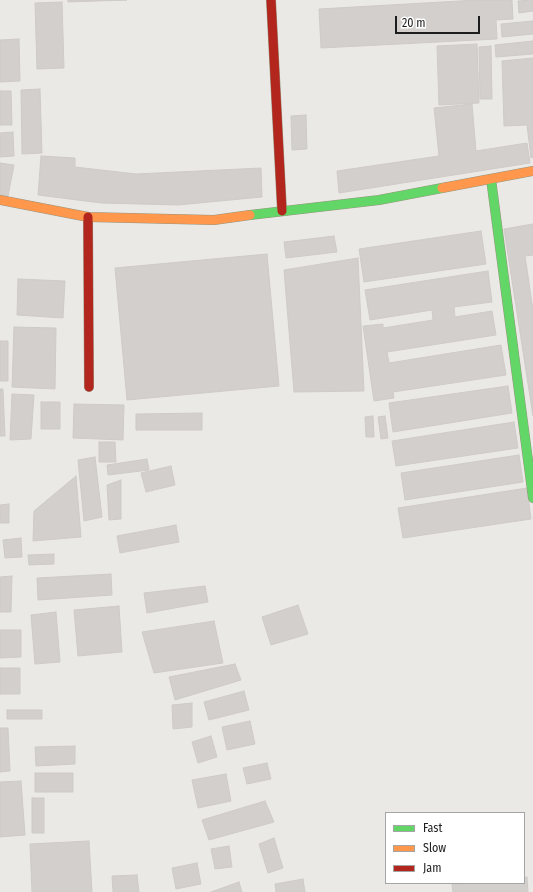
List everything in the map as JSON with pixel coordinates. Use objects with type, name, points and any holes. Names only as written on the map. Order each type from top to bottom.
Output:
[{"type":"street","points":[[271,0],[282,211]]},
{"type":"street","points":[[0,200],[88,216],[214,220],[379,200],[533,171]]},
{"type":"street","points":[[492,179],[533,498]]},
{"type":"street","points":[[88,216],[89,388]]},
{"type":"building","points":[[68,0],[127,0],[68,2]]},
{"type":"building","points":[[477,0],[512,0],[513,19],[496,20],[497,39],[321,48],[319,9]]},
{"type":"building","points":[[533,0],[533,11],[519,13],[518,1]]},
{"type":"building","points":[[62,2],[64,68],[37,69],[35,3]]},
{"type":"building","points":[[533,21],[533,34],[502,37],[501,24]]},
{"type":"building","points":[[19,39],[20,81],[0,82],[0,40]]},
{"type":"building","points":[[533,41],[533,54],[496,57],[495,45]]},
{"type":"building","points":[[477,44],[479,103],[439,105],[437,46]]},
{"type":"building","points":[[491,46],[492,99],[480,99],[479,47]]},
{"type":"building","points":[[533,58],[533,157],[531,158],[527,125],[504,126],[502,61]]},
{"type":"building","points":[[40,89],[42,153],[22,154],[21,90]]},
{"type":"building","points":[[0,91],[11,91],[12,125],[0,125]]},
{"type":"building","points":[[472,104],[476,151],[527,143],[530,163],[339,193],[337,171],[439,156],[434,108]]},
{"type":"building","points":[[306,115],[307,149],[292,150],[291,116]]},
{"type":"building","points":[[13,132],[14,156],[0,157],[0,133]]},
{"type":"building","points":[[41,156],[75,158],[75,167],[136,174],[261,168],[262,197],[178,205],[101,203],[38,195]]},
{"type":"building","points":[[0,163],[14,165],[8,196],[0,195]]},
{"type":"building","points":[[533,224],[533,255],[525,256],[533,310],[533,416],[504,229]]},
{"type":"building","points":[[481,231],[486,264],[364,282],[359,249]]},
{"type":"building","points":[[334,236],[337,252],[286,258],[284,242]]},
{"type":"building","points":[[267,254],[279,386],[127,400],[115,268]]},
{"type":"building","points":[[358,258],[364,391],[294,392],[284,270]]},
{"type":"building","points":[[488,271],[492,302],[454,307],[455,317],[492,311],[496,335],[387,352],[389,363],[501,345],[506,375],[393,392],[394,398],[374,401],[363,326],[383,324],[383,328],[433,320],[432,310],[370,320],[365,290]]},
{"type":"building","points":[[18,279],[65,281],[63,318],[17,315]]},
{"type":"building","points":[[14,327],[56,328],[55,389],[12,387]]},
{"type":"building","points":[[0,341],[8,341],[8,381],[0,381]]},
{"type":"building","points":[[508,386],[512,413],[393,432],[389,403]]},
{"type":"building","points":[[0,389],[3,389],[5,436],[0,436]]},
{"type":"building","points":[[12,394],[34,395],[31,439],[10,440]]},
{"type":"building","points":[[41,402],[60,402],[60,429],[41,429]]},
{"type":"building","points":[[74,404],[124,405],[123,440],[73,438]]},
{"type":"building","points":[[202,413],[202,430],[136,430],[136,414]]},
{"type":"building","points":[[373,416],[374,437],[366,437],[365,417]]},
{"type":"building","points":[[385,416],[388,438],[381,439],[378,417]]},
{"type":"building","points":[[514,422],[518,448],[396,466],[392,441]]},
{"type":"building","points":[[99,442],[115,442],[116,462],[99,462]]},
{"type":"building","points":[[519,455],[523,482],[405,500],[401,473]]},
{"type":"building","points":[[95,457],[102,517],[84,521],[78,460]]},
{"type":"building","points":[[147,459],[149,470],[108,475],[107,465]]},
{"type":"building","points":[[171,466],[175,485],[146,492],[141,473]]},
{"type":"building","points":[[76,476],[81,537],[33,541],[34,511]]},
{"type":"building","points":[[121,480],[121,519],[109,520],[107,485]]},
{"type":"building","points":[[527,488],[531,519],[403,538],[398,508]]},
{"type":"building","points":[[9,504],[9,523],[0,523],[0,505]]},
{"type":"building","points":[[176,525],[179,542],[120,553],[117,536]]},
{"type":"building","points":[[21,538],[22,557],[5,558],[3,540]]},
{"type":"building","points":[[54,554],[54,564],[29,565],[28,555]]},
{"type":"building","points":[[111,574],[112,595],[38,600],[37,578]]},
{"type":"building","points":[[12,576],[11,612],[0,612],[0,577]]},
{"type":"building","points":[[205,586],[208,602],[147,613],[144,593]]},
{"type":"building","points":[[298,605],[308,634],[271,645],[262,617]]},
{"type":"building","points":[[119,606],[122,652],[78,656],[74,610]]},
{"type":"building","points":[[56,612],[60,662],[35,664],[31,615]]},
{"type":"building","points":[[214,621],[223,663],[154,673],[142,632]]},
{"type":"building","points":[[0,630],[21,630],[21,657],[0,658]]},
{"type":"building","points":[[235,664],[241,680],[175,700],[169,677]]},
{"type":"building","points":[[0,668],[20,668],[20,694],[0,694]]},
{"type":"building","points":[[244,691],[249,710],[209,720],[204,702]]},
{"type":"building","points":[[192,703],[192,727],[173,729],[172,705]]},
{"type":"building","points":[[7,710],[42,710],[42,719],[7,719]]},
{"type":"building","points":[[250,721],[255,744],[227,750],[222,727]]},
{"type":"building","points":[[0,728],[8,728],[10,771],[0,772]]},
{"type":"building","points":[[211,736],[217,757],[198,763],[192,742]]},
{"type":"building","points":[[75,746],[75,764],[36,766],[35,747]]},
{"type":"building","points":[[267,763],[271,779],[247,784],[243,768]]},
{"type":"building","points":[[35,773],[73,773],[73,792],[35,792]]},
{"type":"building","points":[[226,774],[231,801],[198,808],[192,780]]},
{"type":"building","points":[[21,781],[25,835],[0,837],[0,782]]},
{"type":"building","points":[[32,798],[44,798],[44,833],[32,833]]},
{"type":"building","points":[[265,801],[274,822],[209,840],[202,820]]},
{"type":"building","points":[[274,838],[283,868],[268,873],[259,844]]},
{"type":"building","points":[[89,841],[92,892],[32,892],[30,844]]},
{"type":"building","points":[[229,846],[232,867],[215,869],[211,849]]},
{"type":"building","points":[[197,863],[201,884],[176,889],[172,868]]},
{"type":"building","points":[[137,875],[139,892],[113,892],[112,876]]},
{"type":"building","points":[[527,877],[528,892],[453,892],[452,884],[525,884],[525,878]]},
{"type":"building","points":[[303,879],[305,892],[276,892],[275,884]]},
{"type":"building","points":[[239,882],[242,892],[211,892]]},
{"type":"traffic: fast","points":[[491,179],[533,498]]},
{"type":"traffic: fast","points":[[250,215],[379,200],[442,188]]},
{"type":"traffic: slow","points":[[442,188],[533,171]]},
{"type":"traffic: slow","points":[[0,200],[88,217],[214,220],[250,215]]},
{"type":"traffic: jam","points":[[271,0],[282,211]]},
{"type":"traffic: jam","points":[[88,217],[89,387]]}]
